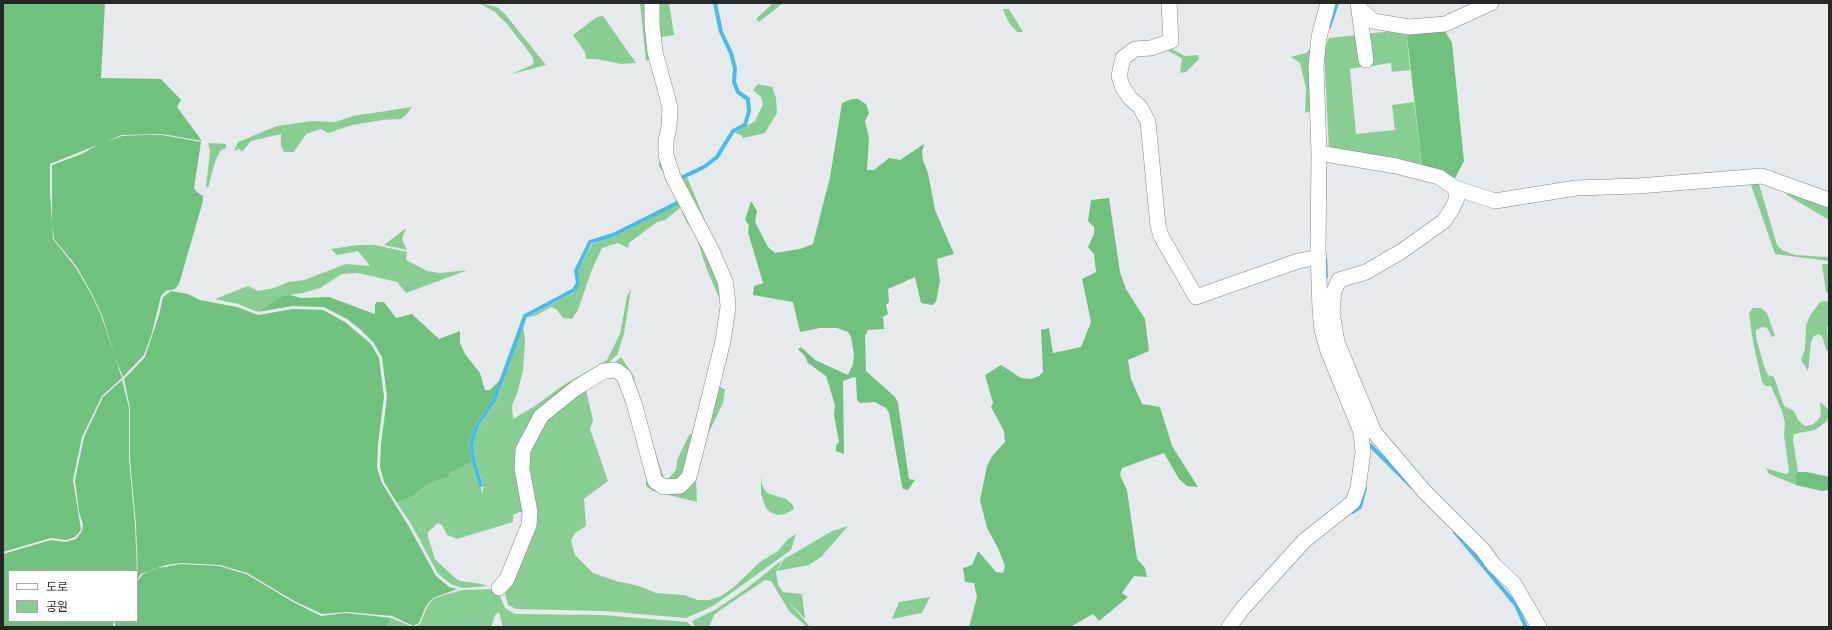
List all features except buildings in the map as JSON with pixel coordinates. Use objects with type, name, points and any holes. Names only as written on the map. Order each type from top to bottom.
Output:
[{"type":"street","points":[[499,588],[507,579],[529,525],[530,512],[522,469],[523,450],[541,416],[576,388],[604,371],[616,370],[624,376],[634,403],[655,481],[664,487],[680,486],[689,477],[700,435],[723,341],[728,307],[727,294],[725,281],[712,251],[673,177],[666,155],[670,107],[655,52],[652,25],[652,3]]},
{"type":"street","points":[[1169,3],[1171,41],[1151,48],[1135,49],[1123,58],[1119,76],[1123,88],[1130,98],[1140,107],[1148,122],[1158,226],[1161,236],[1196,297],[1298,261],[1319,257]]},
{"type":"street","points":[[1229,627],[1243,608],[1304,541],[1353,502],[1358,488],[1363,452],[1361,432],[1340,386],[1322,330],[1319,257],[1319,153],[1316,66],[1319,37],[1328,3]]},
{"type":"street","points":[[1358,6],[1373,22],[1409,27],[1445,24],[1491,3]]},
{"type":"street","points":[[1358,6],[1366,60]]},
{"type":"street","points":[[1319,153],[1396,166],[1439,176],[1455,188],[1495,201],[1576,188],[1638,186],[1762,176],[1829,200]]},
{"type":"street","points":[[1455,188],[1457,198],[1444,221],[1402,251],[1366,272],[1339,280],[1334,291],[1332,312],[1337,342],[1374,432],[1424,491],[1483,550],[1494,564],[1514,584],[1539,627]]},
{"type":"green space","points":[[3,3],[105,3],[101,78],[161,79],[181,100],[177,107],[202,141],[162,134],[122,135],[50,164],[53,239],[76,268],[90,292],[101,315],[122,378],[102,396],[82,437],[73,480],[81,530],[75,537],[66,540],[51,538],[3,552]]},
{"type":"green space","points":[[479,3],[497,7],[505,14],[546,65],[512,74],[532,65],[534,62],[532,56],[507,24],[495,12]]},
{"type":"green space","points":[[640,3],[649,3],[654,58],[646,61]]},
{"type":"green space","points":[[654,3],[669,3],[674,35],[655,38]]},
{"type":"green space","points":[[773,3],[783,3],[759,22],[756,19]]},
{"type":"green space","points":[[1009,9],[1023,32],[1017,32],[1009,23],[1003,10]]},
{"type":"green space","points":[[603,16],[636,63],[621,64],[597,59],[586,59],[585,52],[573,35],[597,17]]},
{"type":"green space","points":[[1443,27],[1452,43],[1464,161],[1455,178],[1422,165],[1406,29]]},
{"type":"green space","points":[[1406,29],[1410,70],[1392,72],[1391,63],[1371,66],[1367,34]]},
{"type":"green space","points":[[1358,35],[1361,67],[1350,69],[1356,134],[1395,130],[1392,105],[1414,102],[1422,165],[1329,150],[1324,50],[1329,38]]},
{"type":"green space","points":[[1312,47],[1313,188],[1310,111],[1305,113],[1306,88],[1300,63],[1291,57],[1306,53]]},
{"type":"green space","points":[[1172,49],[1185,56],[1198,55],[1199,59],[1186,72],[1180,73],[1182,58],[1168,51]]},
{"type":"green space","points":[[758,84],[772,87],[776,98],[777,113],[765,133],[743,138],[741,135],[735,133],[755,121],[763,104],[761,97],[753,90]]},
{"type":"green space","points":[[852,99],[858,99],[866,104],[869,113],[865,121],[869,138],[867,170],[874,170],[889,158],[900,160],[924,144],[922,152],[923,160],[928,173],[935,210],[954,254],[937,259],[940,281],[936,302],[932,305],[921,303],[915,277],[888,289],[889,302],[886,305],[888,314],[883,317],[884,329],[868,330],[865,336],[866,371],[895,397],[898,403],[909,479],[915,480],[908,490],[903,489],[902,486],[889,413],[886,408],[875,402],[860,403],[857,400],[856,378],[854,377],[843,381],[844,454],[836,451],[836,445],[839,442],[834,415],[835,405],[826,376],[808,363],[805,356],[798,349],[801,347],[815,360],[848,375],[853,364],[854,354],[851,337],[848,332],[837,328],[820,328],[800,332],[793,302],[753,295],[754,286],[763,283],[748,232],[749,225],[745,220],[751,201],[757,211],[755,222],[768,247],[775,253],[800,249],[813,244],[830,177],[842,103]]},
{"type":"green space","points":[[412,107],[401,119],[382,120],[352,125],[328,133],[321,129],[306,134],[294,152],[284,152],[281,146],[281,134],[251,141],[242,152],[239,149],[234,151],[238,142],[277,126],[312,121],[335,122],[353,116]]},
{"type":"green space","points":[[162,135],[201,142],[194,188],[203,196],[203,201],[179,284],[175,289],[166,291],[161,296],[152,333],[144,355],[123,377],[102,315],[91,292],[77,267],[54,239],[52,225],[52,165],[82,154],[99,144],[122,136]]},
{"type":"green space","points":[[208,143],[226,144],[226,148],[220,151],[215,162],[208,188],[206,186],[210,152]]},
{"type":"green space","points":[[665,158],[685,204],[665,220],[657,222],[629,243],[628,248],[618,243],[602,248],[591,272],[578,310],[572,319],[563,318],[556,309],[551,307],[537,315],[526,318],[575,292],[580,283],[578,271],[592,244],[614,237],[681,202],[658,164]]},
{"type":"green space","points":[[687,177],[735,293],[735,310],[730,307],[682,180]]},
{"type":"green space","points":[[1749,179],[1762,179],[1759,184],[1777,245],[1782,250],[1795,255],[1826,257],[1829,258],[1829,261],[1775,254]]},
{"type":"green space","points":[[1784,187],[1829,203],[1829,220],[1787,195]]},
{"type":"green space","points":[[1109,198],[1120,272],[1126,289],[1145,319],[1149,351],[1128,360],[1131,379],[1142,404],[1160,407],[1172,446],[1198,487],[1187,486],[1179,479],[1164,453],[1122,468],[1120,475],[1127,490],[1137,559],[1145,568],[1147,577],[1134,576],[1122,593],[1128,597],[1099,621],[1093,614],[1070,627],[969,627],[977,597],[974,583],[965,582],[963,568],[972,565],[978,551],[996,572],[1003,573],[1005,566],[998,548],[987,528],[980,500],[987,466],[992,456],[1005,442],[1004,431],[991,407],[993,403],[985,375],[1001,365],[1021,378],[1031,379],[1039,376],[1043,372],[1041,330],[1049,328],[1053,353],[1081,347],[1091,322],[1082,279],[1096,272],[1094,254],[1088,247],[1094,234],[1094,227],[1088,221],[1091,200]]},
{"type":"green space","points":[[687,208],[710,252],[725,307],[703,413],[679,484],[658,479],[637,402],[609,368],[621,357],[633,375],[664,478],[668,479],[676,470],[677,460],[689,435],[694,433],[718,336],[720,308],[720,300],[707,270],[695,233],[687,223],[682,212]]},
{"type":"green space","points":[[406,228],[402,239],[407,250],[384,245]]},
{"type":"green space","points":[[358,245],[375,245],[407,252],[406,260],[427,271],[440,273],[468,270],[406,293],[397,282],[358,273],[342,274],[320,288],[303,293],[282,296],[258,312],[238,304],[215,299],[248,286],[258,291],[274,288],[288,282],[304,280],[346,264],[370,266],[358,251],[337,255],[331,249]]},
{"type":"green space","points":[[1822,264],[1829,264],[1829,294],[1826,292]]},
{"type":"green space","points":[[631,289],[624,334],[617,355],[527,433],[528,512],[520,537],[524,513],[519,512],[513,515],[513,522],[457,539],[447,535],[442,525],[438,523],[428,532],[428,537],[435,559],[455,578],[460,581],[488,586],[462,588],[451,584],[438,574],[411,524],[397,503],[413,496],[429,483],[446,477],[450,473],[472,462],[483,494],[483,484],[476,461],[473,444],[479,427],[496,402],[523,325],[525,341],[523,371],[517,394],[512,405],[513,419],[535,406],[565,384],[607,360],[620,334],[627,296]]},
{"type":"green space","points":[[171,291],[188,294],[200,300],[237,307],[258,315],[293,309],[323,310],[345,322],[371,344],[379,358],[384,397],[378,444],[377,468],[382,483],[408,525],[436,576],[449,587],[457,589],[433,598],[426,606],[419,623],[413,626],[392,616],[347,612],[322,614],[296,602],[247,573],[220,565],[181,563],[166,565],[141,574],[138,578],[136,525],[130,459],[130,408],[124,379],[145,357],[159,315],[163,297]]},
{"type":"green space","points":[[290,295],[301,298],[329,297],[375,314],[375,304],[377,302],[384,302],[396,318],[412,314],[439,339],[460,331],[460,343],[465,354],[480,373],[485,390],[490,390],[502,378],[493,400],[475,425],[469,444],[472,462],[450,473],[447,477],[429,483],[413,496],[397,503],[384,482],[380,467],[387,397],[382,357],[373,342],[361,330],[347,319],[324,307],[292,306],[258,312],[282,296]]},
{"type":"green space","points":[[1827,301],[1829,303],[1829,324],[1827,327],[1829,351],[1826,350],[1823,338],[1819,334],[1814,336],[1811,342],[1808,371],[1801,360],[1805,349],[1806,325],[1811,314],[1820,302]]},
{"type":"green space","points":[[1753,308],[1761,308],[1767,313],[1775,336],[1772,337],[1767,328],[1762,327],[1756,330],[1756,337],[1763,363],[1768,375],[1774,377],[1784,406],[1794,411],[1798,420],[1805,426],[1812,425],[1821,415],[1820,402],[1827,408],[1829,413],[1827,421],[1815,430],[1794,434],[1793,440],[1798,472],[1795,476],[1796,485],[1769,474],[1766,468],[1787,474],[1789,471],[1784,435],[1785,423],[1782,411],[1771,386],[1766,386],[1762,382],[1753,342],[1749,313]]},
{"type":"green space","points":[[122,380],[129,408],[129,459],[135,525],[137,570],[8,570],[8,622],[114,622],[113,627],[3,627],[3,554],[51,540],[66,542],[76,539],[82,531],[83,524],[79,512],[75,480],[84,437],[103,397]]},
{"type":"green space","points":[[715,383],[725,390],[723,403],[708,434],[696,478],[697,502],[653,491],[646,486],[646,469],[681,488]]},
{"type":"green space","points":[[585,385],[593,421],[590,429],[608,481],[584,499],[586,526],[575,533],[571,540],[575,555],[593,573],[616,581],[639,586],[656,593],[684,595],[698,600],[709,600],[721,596],[734,587],[760,562],[778,551],[788,539],[796,534],[791,550],[713,606],[686,618],[604,611],[516,609],[508,605],[504,590],[526,541],[524,468],[531,435]]},
{"type":"green space","points":[[1798,472],[1807,472],[1829,477],[1829,490],[1822,491],[1796,485],[1795,476]]},
{"type":"green space","points":[[761,475],[762,485],[767,493],[786,499],[793,505],[794,509],[785,514],[777,515],[770,512],[766,508],[761,494]]},
{"type":"green space","points":[[848,526],[821,557],[809,565],[777,571],[784,559],[832,531]]},
{"type":"green space","points":[[782,560],[776,572],[778,585],[783,592],[802,594],[805,619],[787,600],[810,627],[807,627],[789,611],[771,581],[765,580],[714,615],[709,627],[696,627],[694,625],[692,621],[715,610],[746,589]]},
{"type":"green space","points":[[181,564],[219,566],[246,574],[295,603],[321,616],[346,613],[392,618],[386,627],[115,627],[115,622],[138,622],[138,581],[142,575],[153,569]]},
{"type":"green space","points":[[497,589],[505,608],[515,614],[603,615],[687,622],[693,627],[503,627],[499,612],[495,615],[491,627],[413,627],[420,624],[427,607],[433,599],[463,590]]},
{"type":"green space","points":[[930,597],[922,613],[892,619],[899,602]]},
{"type":"green space","points":[[392,618],[413,627],[386,627]]},
{"type":"waterway","points":[[681,178],[704,167],[717,157],[733,131],[745,125],[749,111],[748,99],[738,92],[734,82],[735,68],[731,53],[721,32],[715,3]]},
{"type":"waterway","points":[[1329,27],[1337,3]]},
{"type":"waterway","points":[[481,485],[474,462],[471,444],[477,426],[494,401],[525,316],[574,290],[578,283],[576,271],[590,242],[613,235],[679,202],[678,198]]},
{"type":"waterway","points":[[1325,256],[1326,277]]},
{"type":"waterway","points":[[1370,445],[1412,487]]},
{"type":"waterway","points":[[1352,512],[1360,507],[1365,488]]},
{"type":"waterway","points":[[1455,532],[1516,605],[1526,627]]}]
